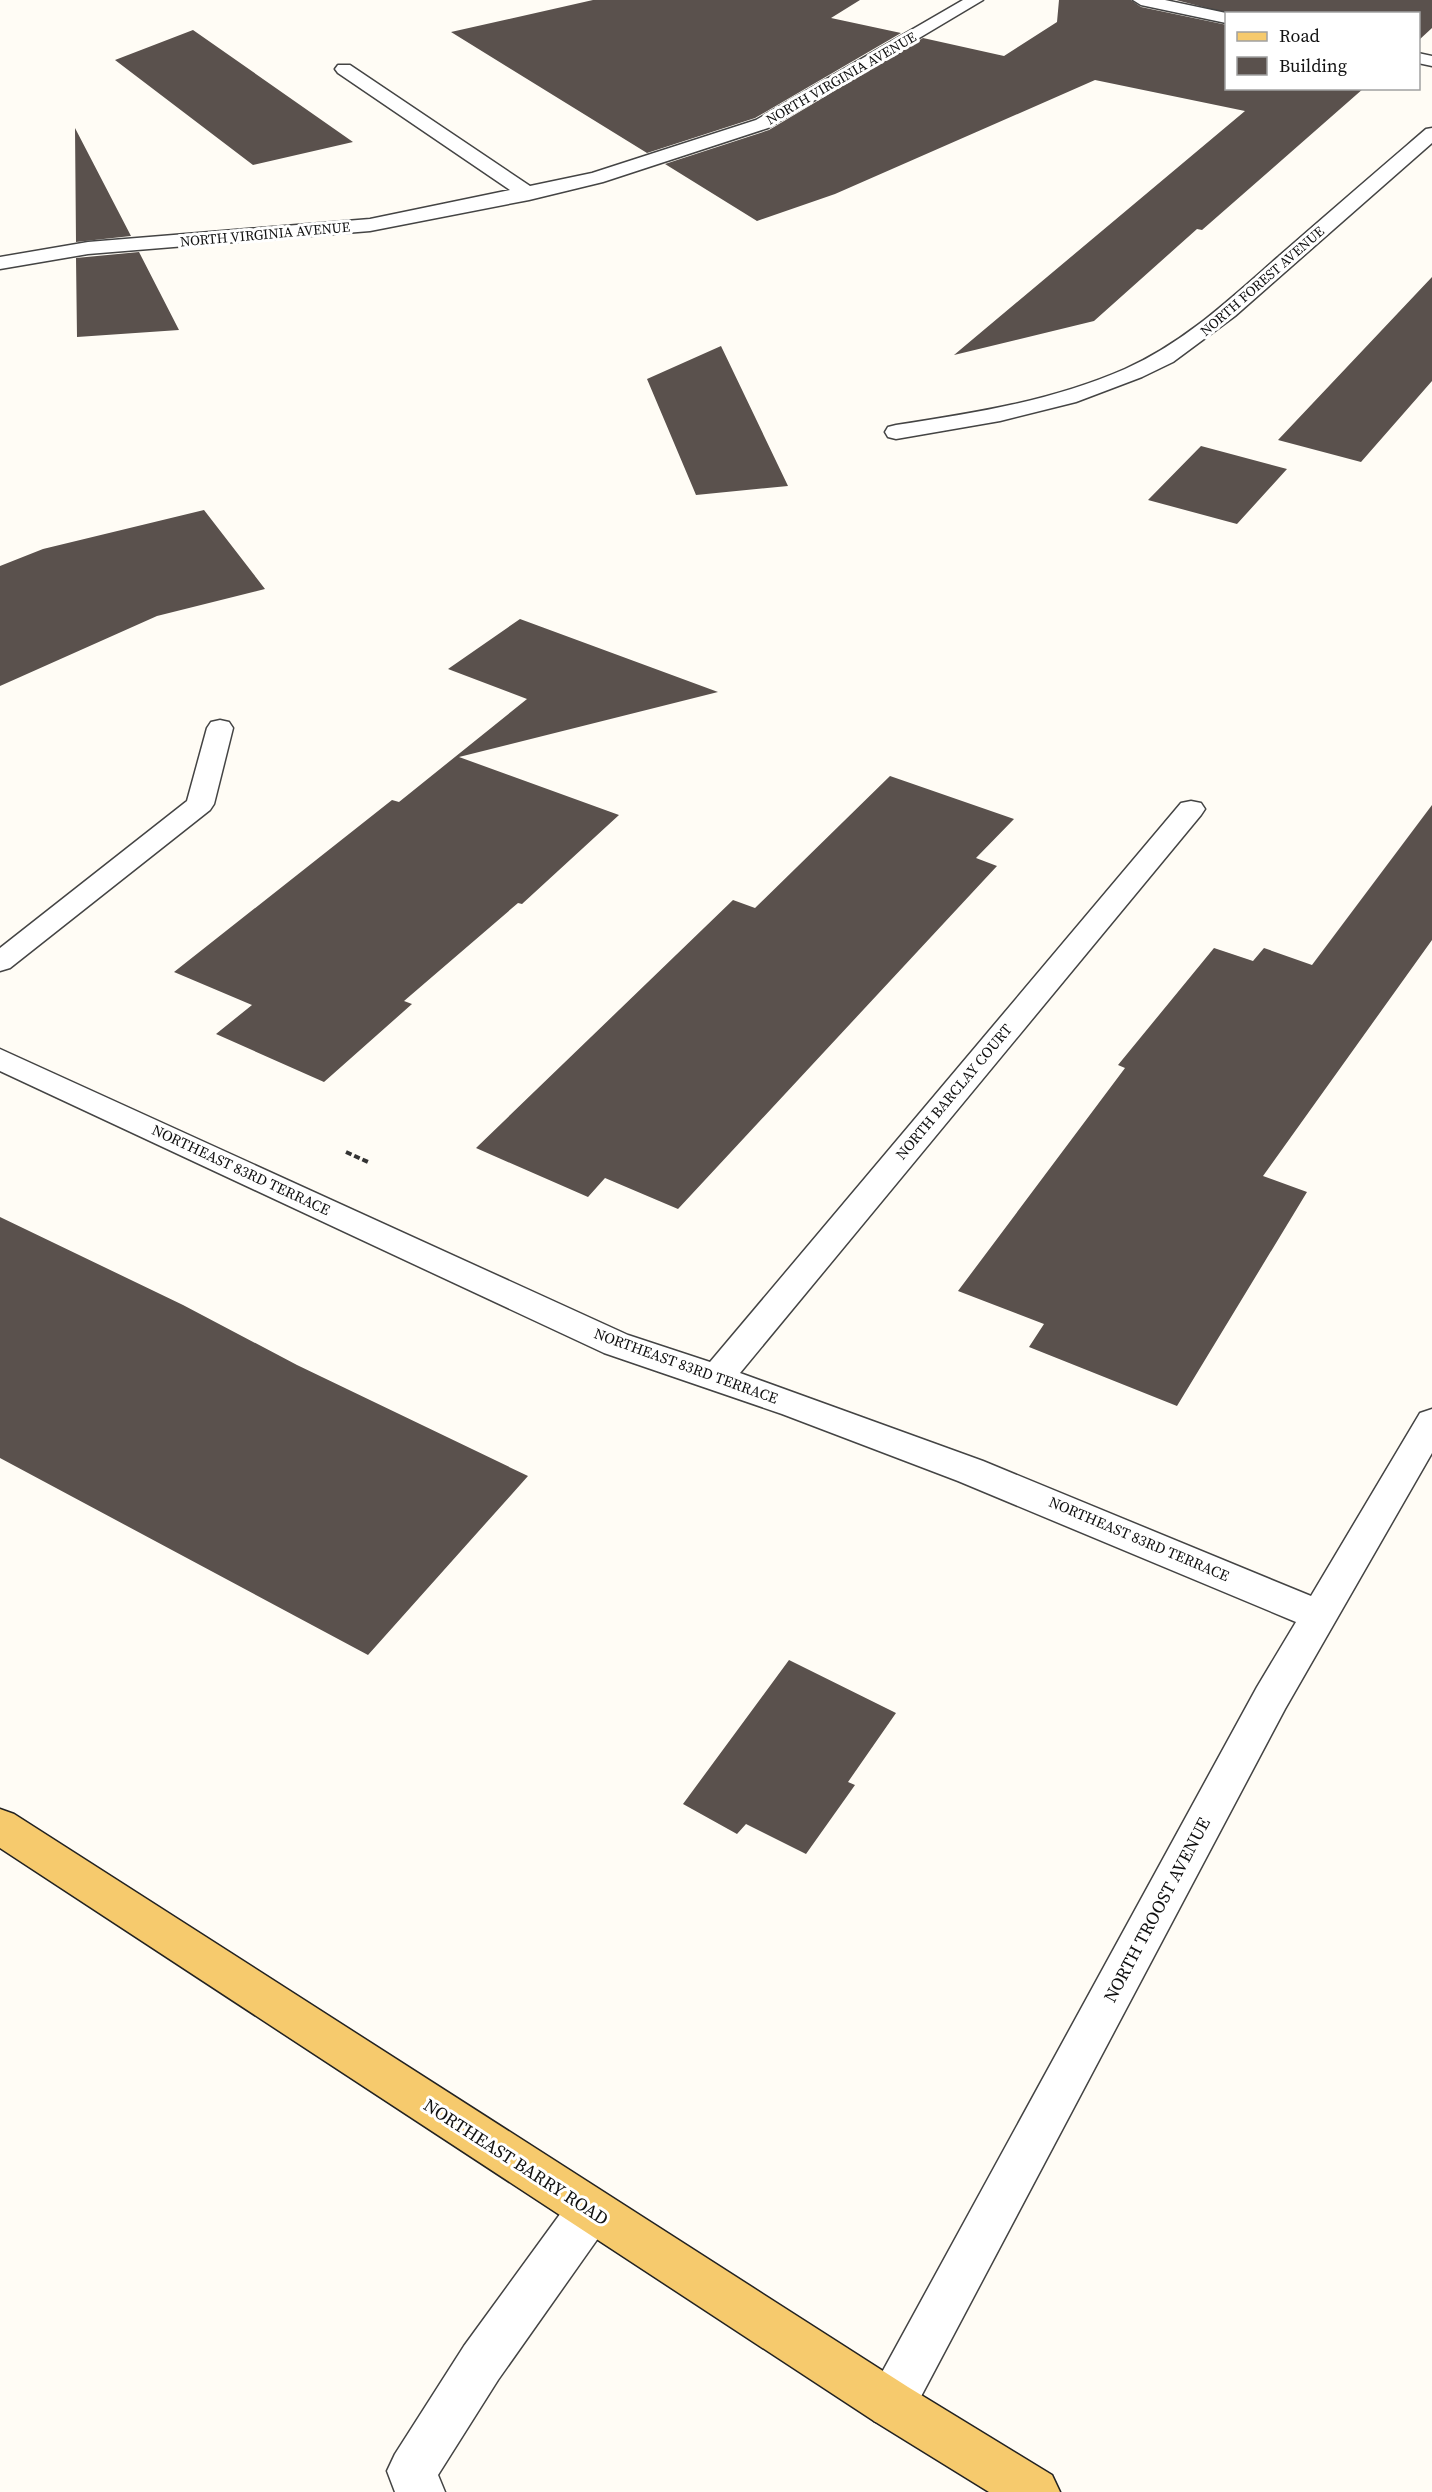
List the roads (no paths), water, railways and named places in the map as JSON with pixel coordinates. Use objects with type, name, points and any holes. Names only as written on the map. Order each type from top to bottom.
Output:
[{"type":"main road","name":"NORTHEAST BARRY ROAD","points":[[0,1826],[590,2211],[891,2404],[1035,2492]]},
{"type":"street","name":"NORTH VIRGINIA AVENUE","points":[[0,262],[88,248],[370,225],[529,194],[596,178],[762,124],[975,0]]},
{"type":"street","points":[[1141,0],[1225,18]]},
{"type":"street","points":[[344,69],[529,194]]},
{"type":"street","name":"NORTH FOREST AVENUE","points":[[896,432],[974,420],[1046,403],[1110,382],[1163,358],[1207,330],[1432,133]]},
{"type":"street","points":[[0,962],[200,804],[220,728]]},
{"type":"street","name":"NORTH BARCLAY COURT","points":[[718,1376],[1191,809]]},
{"type":"street","name":"NORTHEAST 83RD TERRACE","points":[[0,1059],[616,1344],[718,1376],[1003,1481],[1318,1615]]},
{"type":"street","name":"NORTH TROOST AVENUE","points":[[891,2404],[1318,1615],[1432,1422]]},
{"type":"street","points":[[420,2492],[411,2471],[481,2363],[590,2211]]}]
